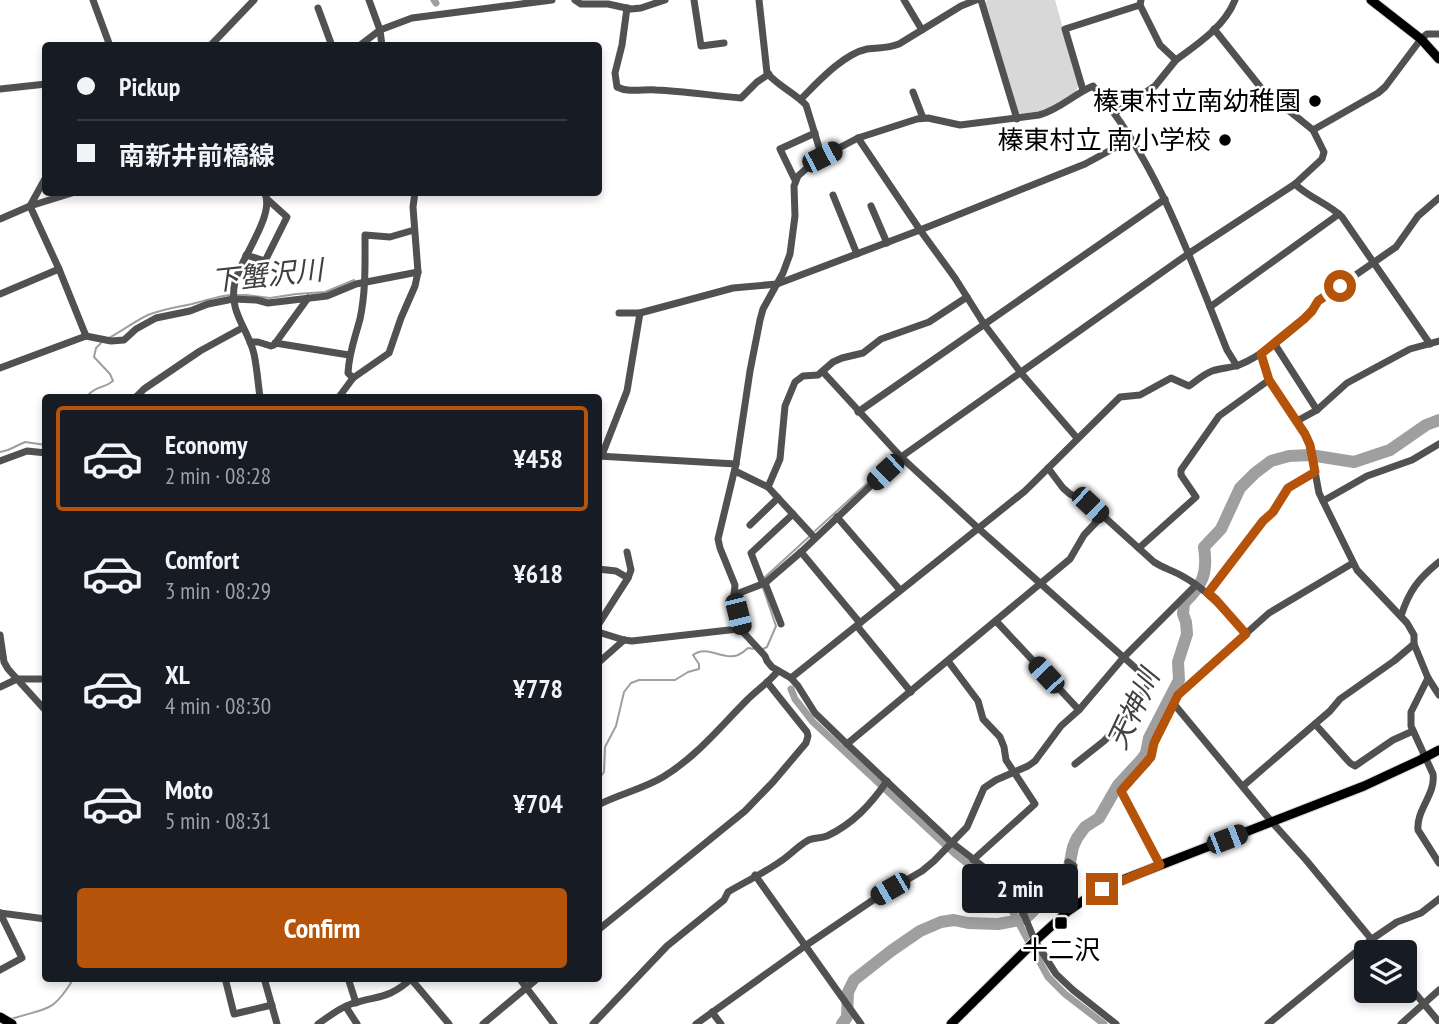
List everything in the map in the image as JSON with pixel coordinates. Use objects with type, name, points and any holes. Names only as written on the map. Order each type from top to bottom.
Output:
[{"type":"main road","points":[[1371,0],[1421,39],[1439,59]]},
{"type":"main road","points":[[951,1024],[1068,911],[1102,889],[1364,786],[1439,750]]},
{"type":"main road","points":[[0,1017],[12,1024]]},
{"type":"street","points":[[93,0],[109,42]]},
{"type":"street","points":[[213,42],[254,0]]},
{"type":"street","points":[[369,0],[382,42]]},
{"type":"street","points":[[364,42],[380,30],[412,18],[552,0]]},
{"type":"street","points":[[575,0],[580,4],[608,4],[628,8],[641,8],[664,0]]},
{"type":"street","points":[[694,0],[701,46],[724,43]]},
{"type":"street","points":[[759,0],[769,74],[801,99],[808,109],[822,157]]},
{"type":"street","points":[[904,0],[922,30]]},
{"type":"street","points":[[801,99],[833,68],[856,53],[899,44],[961,6],[978,0],[1017,118]]},
{"type":"street","points":[[1115,113],[1156,86],[1176,60],[1230,12],[1235,0]]},
{"type":"street","points":[[1083,90],[1065,29],[1140,2],[1160,44],[1176,60]]},
{"type":"street","points":[[318,8],[331,42]]},
{"type":"street","points":[[628,8],[615,73],[617,88],[741,98],[769,74]]},
{"type":"street","points":[[734,595],[764,583],[801,552],[901,457],[1188,254],[1295,184],[1322,159],[1324,152],[1312,130],[1262,89],[1214,29]]},
{"type":"street","points":[[1312,130],[1378,93],[1421,39],[1427,34],[1439,34]]},
{"type":"street","points":[[0,89],[42,84]]},
{"type":"street","points":[[795,180],[822,157],[859,138],[923,118],[960,125],[1040,115],[1052,111],[1093,86],[1115,113],[1165,199],[1227,350],[1237,366]]},
{"type":"street","points":[[913,92],[923,118]]},
{"type":"street","points":[[743,632],[734,595],[735,585],[719,539],[735,467],[760,320],[790,254],[795,180],[780,149],[815,133]]},
{"type":"street","points":[[859,138],[984,324],[1021,373],[1077,438]]},
{"type":"street","points":[[619,313],[640,313],[733,288],[777,284],[1085,164],[1131,139]]},
{"type":"street","points":[[30,206],[42,184]]},
{"type":"street","points":[[1295,184],[1303,192],[1339,214],[1439,352]]},
{"type":"street","points":[[834,195],[858,254]]},
{"type":"street","points":[[0,219],[62,196]]},
{"type":"street","points":[[260,394],[254,354],[233,299],[239,269],[264,219],[267,196]]},
{"type":"street","points":[[246,255],[265,261],[287,217],[268,196]]},
{"type":"street","points":[[341,394],[353,378],[389,353],[415,286],[418,272],[414,196]]},
{"type":"street","points":[[791,678],[1025,491],[1123,396],[1140,395],[1171,378],[1189,386],[1212,372],[1237,366],[1261,354],[1304,319],[1318,301],[1396,247],[1418,216],[1439,198]]},
{"type":"street","points":[[858,412],[1165,199]]},
{"type":"street","points":[[30,206],[86,336]]},
{"type":"street","points":[[871,206],[887,243]]},
{"type":"street","points":[[1210,307],[1339,214]]},
{"type":"street","points":[[353,378],[348,373],[349,355],[360,318],[365,282],[365,234],[390,237],[414,229]]},
{"type":"street","points":[[0,294],[59,269]]},
{"type":"street","points":[[0,369],[86,336],[111,341],[124,340],[136,329],[156,318],[208,304],[233,299],[268,303],[327,296],[356,284],[418,272]]},
{"type":"street","points":[[768,487],[779,459],[785,406],[795,382],[803,376],[818,375],[842,358],[863,353],[881,339],[929,322],[967,297]]},
{"type":"street","points":[[250,342],[271,346],[275,343],[308,298]]},
{"type":"street","points":[[602,451],[627,391],[640,313]]},
{"type":"street","points":[[139,394],[200,351],[242,328]]},
{"type":"street","points":[[275,343],[349,355]]},
{"type":"street","points":[[1273,343],[1317,410]]},
{"type":"street","points":[[1297,421],[1317,410],[1348,383],[1410,349],[1434,343]]},
{"type":"street","points":[[1261,354],[1269,380],[1310,445],[1317,487],[1353,563],[1401,616],[1414,635],[1414,644],[1428,678],[1439,695]]},
{"type":"street","points":[[823,372],[901,457],[1148,679],[1149,682],[1129,715],[1104,741],[1075,764]]},
{"type":"street","points":[[1139,548],[1196,497],[1181,475],[1181,470],[1219,416],[1269,380]]},
{"type":"street","points":[[1323,501],[1367,476],[1412,460],[1439,444]]},
{"type":"street","points":[[0,461],[27,451],[42,453]]},
{"type":"street","points":[[602,456],[735,467],[768,487],[815,538]]},
{"type":"street","points":[[1048,468],[1063,488],[1090,505],[1162,567],[1185,577],[1208,593],[1246,634]]},
{"type":"street","points":[[1208,593],[1263,521],[1273,512],[1288,488],[1315,472]]},
{"type":"street","points":[[750,525],[778,498]]},
{"type":"street","points":[[781,624],[751,552],[793,514]]},
{"type":"street","points":[[847,744],[1070,559],[1084,535],[1102,516]]},
{"type":"street","points":[[837,517],[900,590]]},
{"type":"street","points":[[602,619],[631,570],[627,552]]},
{"type":"street","points":[[801,552],[911,692]]},
{"type":"street","points":[[1401,616],[1412,589],[1439,562]]},
{"type":"street","points":[[1160,865],[1121,791],[1151,757],[1154,743],[1174,704],[1183,690],[1269,613],[1353,563]]},
{"type":"street","points":[[602,569],[616,571],[628,578]]},
{"type":"street","points":[[696,1024],[804,946],[934,861],[970,822],[984,788],[1035,761],[1061,726],[1079,710],[1124,657],[1196,585]]},
{"type":"street","points":[[996,621],[1079,710]]},
{"type":"street","points":[[602,633],[632,641],[738,629],[743,632],[765,656],[766,662],[798,685],[815,713],[951,842],[1001,883],[1026,919],[1035,941],[1056,974],[1105,1021],[1116,1024]]},
{"type":"street","points":[[0,635],[4,662],[42,707]]},
{"type":"street","points":[[602,659],[624,640]]},
{"type":"street","points":[[1243,786],[1340,699],[1414,644]]},
{"type":"street","points":[[948,661],[978,701],[983,719],[1000,737],[1006,760],[1035,804],[973,860]]},
{"type":"street","points":[[602,803],[663,777],[713,737],[778,671]]},
{"type":"street","points":[[1428,678],[1411,712],[1411,726],[1434,779],[1417,825],[1418,830],[1439,863]]},
{"type":"street","points":[[0,687],[17,679],[42,679]]},
{"type":"street","points":[[602,927],[745,811],[806,743],[807,732],[767,682]]},
{"type":"street","points":[[1174,704],[1372,939]]},
{"type":"street","points":[[1315,724],[1350,763],[1355,765],[1393,740],[1413,731]]},
{"type":"street","points":[[593,1024],[667,946],[724,900],[728,892],[782,860],[807,841],[822,839],[840,830],[859,815],[887,780]]},
{"type":"street","points":[[1068,911],[1063,903],[1063,893],[1073,866],[1070,863]]},
{"type":"street","points":[[755,876],[861,1024]]},
{"type":"street","points":[[1268,1024],[1372,939],[1397,922],[1421,913],[1439,899]]},
{"type":"street","points":[[0,970],[22,958],[0,913],[42,918]]},
{"type":"street","points":[[226,982],[234,1014],[272,1005]]},
{"type":"street","points":[[265,982],[277,1024]]},
{"type":"street","points":[[349,982],[356,1003]]},
{"type":"street","points":[[318,1024],[346,1007],[393,993],[408,982]]},
{"type":"street","points":[[414,982],[449,1024]]},
{"type":"street","points":[[523,982],[554,1024]]},
{"type":"street","points":[[482,1024],[533,982]]},
{"type":"street","points":[[1401,1024],[1439,990]]},
{"type":"street","points":[[1417,995],[1439,1022]]},
{"type":"street","points":[[346,1007],[358,1024]]},
{"type":"street","points":[[712,1012],[721,1024]]},
{"type":"shaded area","points":[[987,0],[1055,0],[1079,85],[1075,93],[1046,111],[1018,114],[984,3]]},
{"type":"waterway","name":"下蟹沢川","points":[[236,295],[270,298],[325,292],[354,280]]},
{"type":"waterway","name":"下蟹沢川","points":[[109,338],[153,313],[231,295]]},
{"type":"waterway","name":"下蟹沢川","points":[[89,394],[113,381],[94,357],[96,348],[101,343]]},
{"type":"waterway","name":"天神川","points":[[842,1024],[847,1017],[848,992],[854,980],[920,931],[954,920],[998,924],[1021,920],[1060,883],[1069,867],[1077,838],[1085,827],[1099,818],[1118,785],[1146,753],[1149,738],[1179,680],[1178,662],[1187,634],[1184,603],[1203,578],[1204,547],[1221,529],[1240,488],[1271,461],[1289,456],[1310,455],[1354,462],[1390,450],[1426,425],[1439,420]]},
{"type":"waterway","name":"下蟹沢川","points":[[0,452],[25,442],[42,444]]},
{"type":"waterway","points":[[815,531],[883,469]]},
{"type":"waterway","points":[[764,578],[811,535]]},
{"type":"waterway","points":[[763,588],[776,626],[767,647],[763,649]]},
{"type":"waterway","points":[[602,775],[605,747],[616,726],[624,692],[631,683],[639,680],[675,680],[699,669],[693,655],[698,652],[732,656],[748,648],[755,649]]},
{"type":"waterway","points":[[791,689],[795,699],[813,722],[955,854],[987,879],[1011,909],[1048,977],[1104,1024]]},
{"type":"waterway","points":[[11,1019],[54,1004],[71,982]]},
{"type":"place","name":"榛東村立南幼稚園","points":[[1315,101]]},
{"type":"place","name":"榛東村立 南小学校","points":[[1225,140]]},
{"type":"place","name":"十二沢","points":[[1061,923]]},
{"type":"route","points":[[1102,889],[1160,865],[1121,791],[1151,757],[1154,743],[1178,695],[1246,634],[1208,593],[1263,521],[1273,512],[1288,488],[1315,472],[1305,434],[1269,380],[1261,354],[1304,319],[1318,301],[1340,286]]}]
